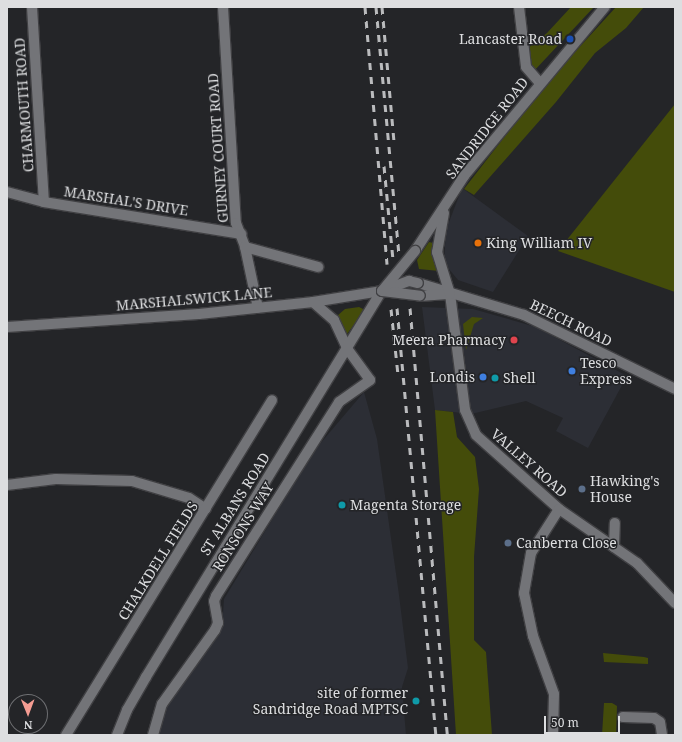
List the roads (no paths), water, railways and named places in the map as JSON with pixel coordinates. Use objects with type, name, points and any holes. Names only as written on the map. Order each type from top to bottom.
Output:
[{"type":"street","name":"CHARMOUTH ROAD","points":[[32,7],[44,202]]},
{"type":"street","name":"GURNEY COURT ROAD","points":[[223,7],[236,223],[245,247],[258,308]]},
{"type":"street","points":[[519,7],[526,66],[540,83]]},
{"type":"street","name":"SANDRIDGE ROAD","points":[[378,295],[415,251],[446,206],[464,176],[540,83],[605,7]]},
{"type":"street","name":"MARSHAL'S DRIVE","points":[[7,192],[44,202],[241,234]]},
{"type":"street","name":"VALLEY ROAD","points":[[446,206],[437,252],[450,294],[469,424],[484,443],[559,509],[637,563],[675,603]]},
{"type":"street","points":[[245,247],[318,267]]},
{"type":"street","name":"BEECH ROAD","points":[[378,295],[410,281],[418,282],[450,294],[524,315],[675,389]]},
{"type":"street","name":"BEECH ROAD","points":[[378,295],[420,296],[450,294]]},
{"type":"street","name":"MARSHALSWICK LANE","points":[[7,327],[258,308],[378,295]]},
{"type":"street","name":"ST ALBANS ROAD","points":[[117,735],[127,710],[253,500],[348,350],[378,295]]},
{"type":"street","points":[[313,302],[334,320],[348,350]]},
{"type":"street","name":"RONSONS WAY","points":[[153,735],[162,704],[215,630],[218,616],[214,601],[220,590],[339,402],[370,380],[348,350]]},
{"type":"street","name":"CHALKDELL FIELDS","points":[[66,735],[272,400]]},
{"type":"street","points":[[7,484],[56,479],[132,481],[189,498],[206,509]]},
{"type":"street","points":[[553,735],[554,694],[533,636],[524,593],[524,578],[532,553],[559,509]]},
{"type":"street","points":[[614,547],[616,523]]},
{"type":"street","points":[[622,717],[654,718],[660,722],[662,735]]},
{"type":"railway","points":[[365,7],[387,264]]},
{"type":"railway","points":[[376,7],[399,253]]},
{"type":"railway","points":[[382,7],[394,142]]},
{"type":"railway","points":[[384,166],[393,259]]},
{"type":"railway","points":[[397,308],[436,735]]},
{"type":"railway","points":[[410,308],[447,735]]},
{"type":"railway","points":[[391,309],[398,374]]},
{"type":"place","name":"Lancaster Road","points":[[570,39]]},
{"type":"place","name":"King William IV","points":[[478,243]]},
{"type":"place","name":"Meera Pharmacy","points":[[514,340]]},
{"type":"place","name":"Tesco Express","points":[[572,371]]},
{"type":"place","name":"Londis","points":[[483,377]]},
{"type":"place","name":"Shell","points":[[495,378]]},
{"type":"place","name":"Hawking's House","points":[[582,489]]},
{"type":"place","name":"Magenta Storage","points":[[342,505]]},
{"type":"place","name":"Canberra Close","points":[[508,543]]},
{"type":"place","name":"site of former Sandridge Road MPTSC","points":[[416,701]]}]
